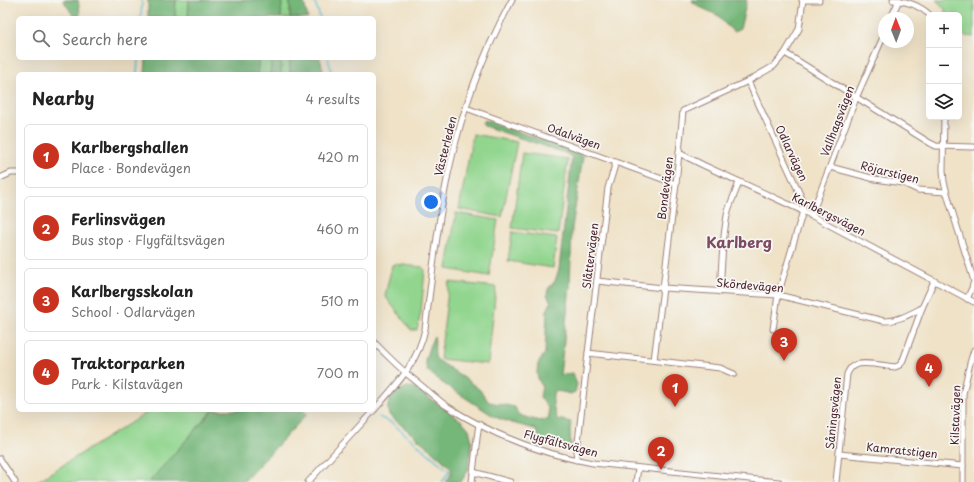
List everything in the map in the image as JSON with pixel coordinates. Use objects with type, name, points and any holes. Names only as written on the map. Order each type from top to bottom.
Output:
[{"type":"street","name":"Västerleden","points":[[376,408],[406,372],[417,354],[423,339],[443,200],[452,158],[466,108],[478,73],[487,50],[512,0]]},
{"type":"street","points":[[802,0],[819,0]]},
{"type":"street","name":"Bondevägen","points":[[654,360],[676,184],[683,111],[748,81],[770,69],[778,62],[786,53],[799,29],[802,0]]},
{"type":"street","points":[[892,0],[915,4],[926,12]]},
{"type":"street","points":[[894,12],[899,0]]},
{"type":"street","name":"Vallhagsvägen","points":[[811,216],[856,98],[878,48]]},
{"type":"street","points":[[786,53],[930,143],[936,146],[944,147],[974,147]]},
{"type":"street","name":"Odlarvägen","points":[[748,81],[802,201],[803,211],[778,295],[773,329]]},
{"type":"street","name":"Odalvägen","points":[[466,108],[676,184]]},
{"type":"street","points":[[944,120],[944,182],[974,281],[967,298],[974,302]]},
{"type":"street","name":"Karlbergsvägen","points":[[679,153],[803,211],[967,298]]},
{"type":"street","name":"Slåttervägen","points":[[576,460],[608,188],[616,162]]},
{"type":"street","name":"Röjarstigen","points":[[830,167],[903,184],[918,190],[946,192]]},
{"type":"street","points":[[0,178],[6,175],[16,173]]},
{"type":"street","points":[[720,292],[724,235],[727,217],[739,182]]},
{"type":"street","name":"Skördevägen","points":[[597,281],[663,288],[778,295],[884,321],[896,320],[922,308]]},
{"type":"street","name":"Såningsvägen","points":[[836,482],[847,375],[850,368],[854,365],[860,364],[900,365],[934,281]]},
{"type":"street","name":"Flygfältsvägen","points":[[376,344],[420,385],[446,405],[479,424],[515,441],[548,453],[593,463],[779,482]]},
{"type":"street","name":"Kilstavägen","points":[[964,482],[963,394],[974,350]]},
{"type":"street","points":[[588,353],[720,368],[734,374]]},
{"type":"street","name":"Västerleden","points":[[308,482],[372,412]]},
{"type":"street","points":[[472,482],[476,438],[479,424]]},
{"type":"street","name":"Kamratstigen","points":[[839,454],[963,466]]},
{"type":"street","points":[[0,459],[15,482]]},
{"type":"street","points":[[636,482],[638,468]]},
{"type":"street","points":[[473,472],[510,482]]},
{"type":"green space","points":[[63,0],[78,0],[79,16],[74,16]]},
{"type":"green space","points":[[148,0],[176,0],[175,16],[148,16]]},
{"type":"green space","points":[[176,0],[189,0],[188,16],[175,16]]},
{"type":"green space","points":[[189,0],[282,0],[281,16],[188,16]]},
{"type":"green space","points":[[282,0],[290,0],[290,16],[281,16]]},
{"type":"green space","points":[[290,0],[303,0],[307,16],[290,16]]},
{"type":"green space","points":[[692,0],[747,0],[740,29],[734,32],[719,16],[700,7]]},
{"type":"green space","points":[[936,0],[974,0],[974,37],[962,35],[962,12],[945,12],[945,9]]},
{"type":"green space","points":[[146,60],[259,60],[257,72],[145,72]]},
{"type":"green space","points":[[259,60],[272,60],[270,72],[257,72]]},
{"type":"green space","points":[[272,60],[281,60],[281,72],[270,72]]},
{"type":"green space","points":[[281,60],[290,60],[290,72],[281,72]]},
{"type":"green space","points":[[290,60],[320,60],[324,72],[290,72]]},
{"type":"green space","points":[[484,120],[577,152],[583,156],[572,228],[570,287],[560,375],[572,373],[577,384],[575,392],[570,394],[554,391],[553,397],[557,419],[571,422],[571,447],[560,448],[548,445],[541,440],[535,429],[495,417],[441,382],[427,370],[425,360],[434,336],[436,359],[480,390],[489,402],[515,407],[518,414],[540,421],[549,418],[548,408],[540,397],[542,386],[538,379],[537,372],[538,364],[545,353],[547,311],[551,302],[547,295],[548,289],[555,281],[559,269],[572,157],[565,153],[484,126],[482,123]]},
{"type":"green space","points":[[473,134],[517,142],[502,217],[459,209]]},
{"type":"green space","points":[[522,153],[568,159],[558,234],[512,228]]},
{"type":"green space","points":[[456,213],[498,220],[489,276],[447,269]]},
{"type":"green space","points":[[512,232],[557,238],[553,268],[508,261]]},
{"type":"green space","points":[[392,265],[422,267],[425,270],[421,312],[417,330],[411,330],[385,296]]},
{"type":"green space","points":[[449,282],[496,287],[488,364],[440,359]]},
{"type":"green space","points":[[407,387],[413,387],[419,391],[462,421],[469,429],[472,441],[468,470],[461,482],[445,482],[451,474],[451,468],[389,415],[389,401],[398,391]]},
{"type":"green space","points":[[148,412],[211,412],[149,482],[36,482]]},
{"type":"green space","points":[[211,412],[305,412],[307,414],[243,482],[149,482]]},
{"type":"waterway","points":[[141,16],[142,0]]},
{"type":"waterway","points":[[314,0],[319,16]]},
{"type":"waterway","points":[[137,72],[138,60]]},
{"type":"waterway","points":[[328,60],[332,72]]},
{"type":"waterway","points":[[379,417],[392,423],[448,470],[449,472],[442,482]]},
{"type":"place","name":"Karlbergsskolan","points":[[784,361]]},
{"type":"place","name":"Traktorparken","points":[[929,387]]},
{"type":"place","name":"Karlbergshallen","points":[[675,407]]},
{"type":"place","name":"Ferlinsvägen","points":[[661,470]]},
{"type":"district","name":"Karlberg","points":[[739,241]]}]
